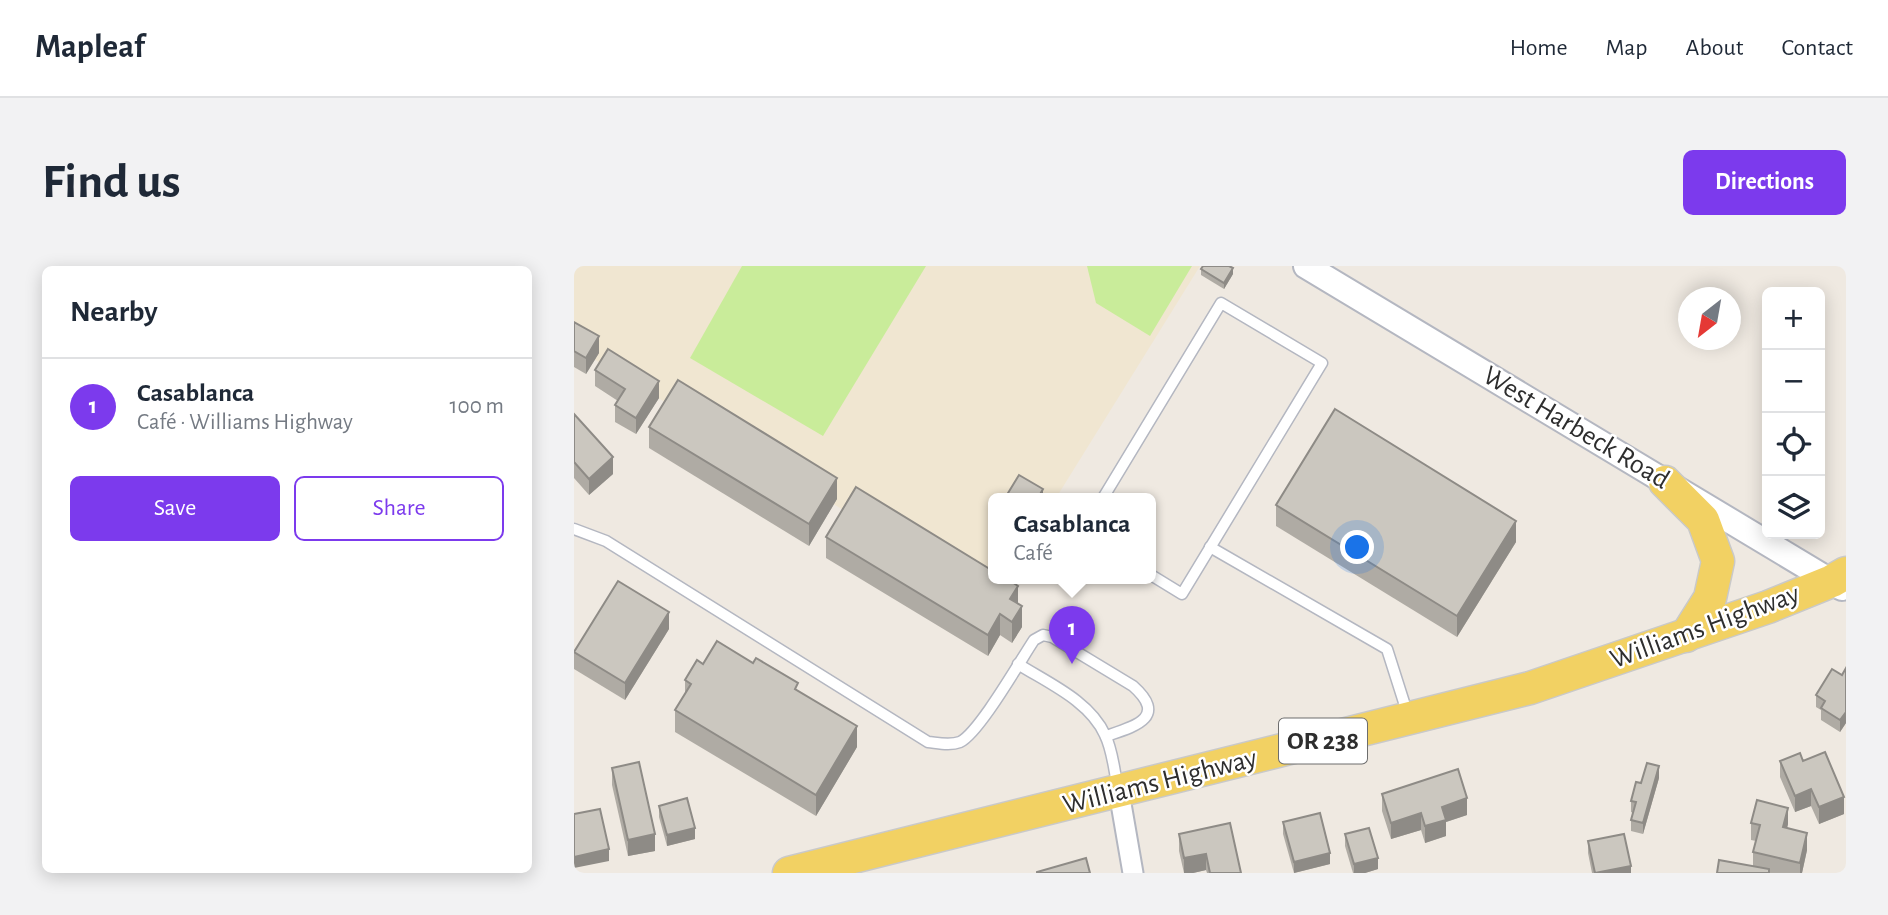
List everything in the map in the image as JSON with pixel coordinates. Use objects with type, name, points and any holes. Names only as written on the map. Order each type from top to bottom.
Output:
[{"type":"main road","points":[[1665,482],[1703,520],[1718,561],[1710,597],[1686,636]]},
{"type":"main road","name":"Williams Highway","points":[[789,873],[1530,688],[1841,582]]},
{"type":"street","name":"West Harbeck Road","points":[[1306,266],[1665,482],[1841,582]]},
{"type":"street","points":[[1119,792],[1133,873]]},
{"type":"lane","points":[[1106,493],[1221,303],[1322,363],[1182,594],[1156,578]]},
{"type":"lane","points":[[574,529],[606,541],[928,742],[947,744],[961,741],[975,729],[1034,640],[1043,635],[1052,637],[1133,686],[1144,696],[1148,708],[1144,719],[1138,725],[1106,736]]},
{"type":"lane","points":[[1210,548],[1387,649],[1410,719]]},
{"type":"lane","points":[[1018,664],[1093,715],[1106,736],[1119,792]]},
{"type":"shaded area","points":[[574,266],[1200,266],[1059,493],[988,493],[988,584],[992,584],[992,600],[574,347]]},
{"type":"green space","points":[[742,266],[926,266],[823,436],[690,358]]},
{"type":"green space","points":[[1087,266],[1192,266],[1150,336],[1096,303]]},
{"type":"building","points":[[1203,266],[1233,268],[1224,283],[1201,269]]},
{"type":"building","points":[[574,322],[599,336],[586,358],[574,351]]},
{"type":"building","points":[[608,349],[659,381],[636,418],[615,405],[625,389],[595,370]]},
{"type":"building","points":[[678,380],[837,478],[809,524],[649,427]]},
{"type":"building","points":[[1335,409],[1516,521],[1457,616],[1276,505]]},
{"type":"building","points":[[574,414],[613,457],[589,479],[574,462]]},
{"type":"building","points":[[1019,475],[1043,489],[1041,493],[1008,493]]},
{"type":"building","points":[[856,487],[988,568],[988,584],[1018,586],[1010,599],[1022,606],[1012,622],[1000,614],[988,635],[826,537]]},
{"type":"building","points":[[618,581],[669,612],[625,683],[574,652]]},
{"type":"building","points":[[717,641],[753,663],[756,658],[798,683],[795,689],[857,726],[816,795],[675,710],[691,684],[685,680],[697,660],[703,664]]},
{"type":"building","points":[[1846,668],[1846,712],[1840,720],[1821,708],[1825,701],[1816,695],[1832,669],[1842,675]]},
{"type":"building","points":[[1825,752],[1844,797],[1819,807],[1811,789],[1795,796],[1780,761],[1800,753],[1803,761]]},
{"type":"building","points":[[639,762],[655,834],[628,840],[612,768]]},
{"type":"building","points":[[1647,763],[1659,766],[1643,823],[1631,820],[1636,802],[1631,801],[1636,782],[1641,783]]},
{"type":"building","points":[[1458,769],[1467,798],[1442,807],[1446,820],[1425,826],[1421,813],[1391,823],[1382,794]]},
{"type":"building","points":[[687,798],[695,828],[667,835],[659,806]]},
{"type":"building","points":[[1757,800],[1788,808],[1783,827],[1807,833],[1800,863],[1753,852],[1760,825],[1751,823]]},
{"type":"building","points":[[600,809],[609,849],[574,857],[574,814]]},
{"type":"building","points":[[1320,813],[1330,853],[1294,862],[1283,822]]},
{"type":"building","points":[[1230,823],[1241,873],[1210,873],[1206,854],[1184,858],[1179,834]]},
{"type":"building","points":[[1369,828],[1378,858],[1354,864],[1345,834]]},
{"type":"building","points":[[1624,834],[1631,866],[1595,873],[1588,841]]},
{"type":"building","points":[[1086,858],[1090,873],[1037,873],[1037,872]]},
{"type":"building","points":[[1719,860],[1769,869],[1769,873],[1717,873]]},
{"type":"place","name":"Casablanca","points":[[1072,664]]}]
